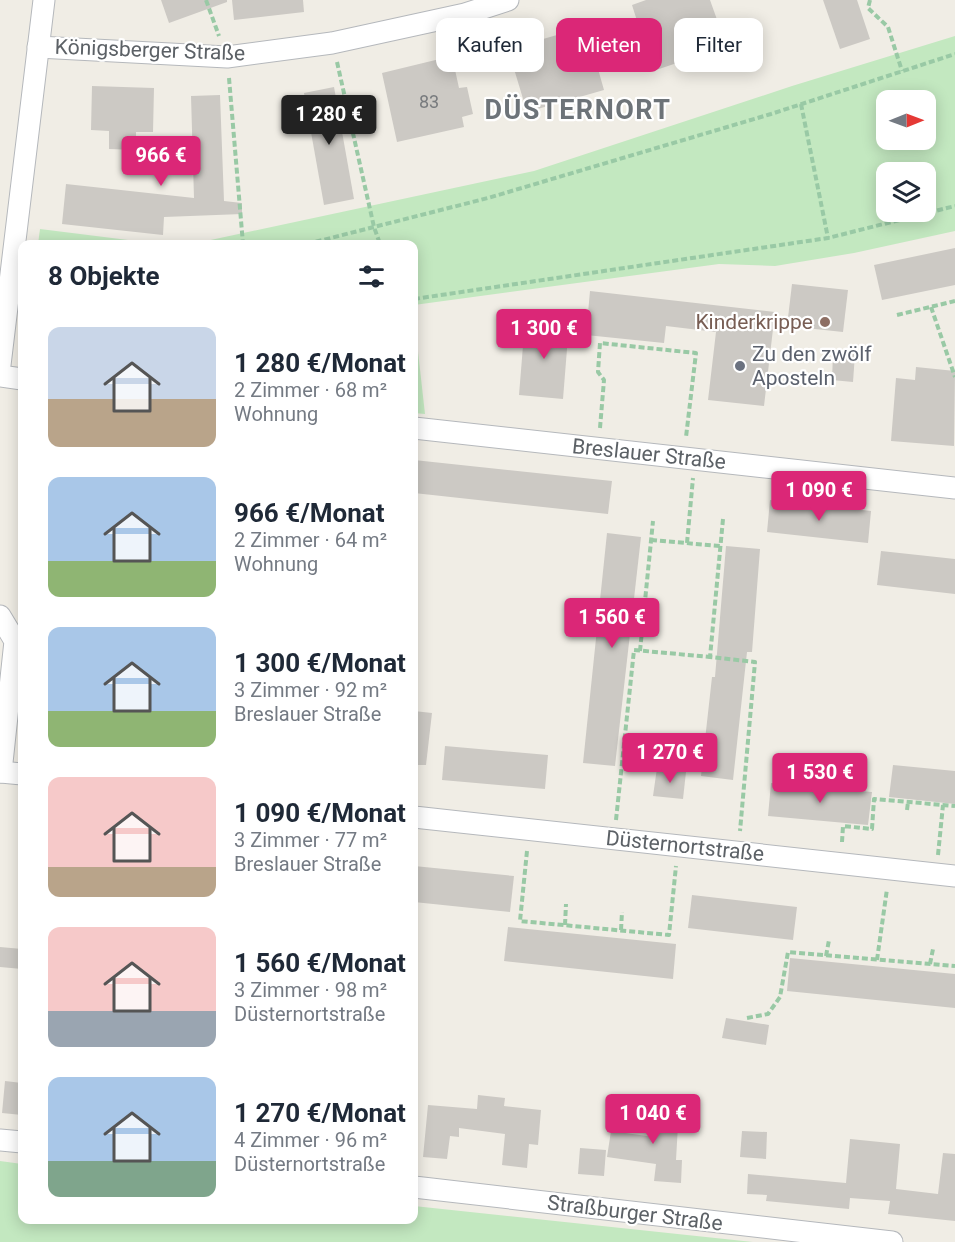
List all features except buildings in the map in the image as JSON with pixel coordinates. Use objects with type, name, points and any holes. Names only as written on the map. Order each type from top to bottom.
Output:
[{"type":"street","points":[[0,365],[44,0]]},
{"type":"street","name":"Königsberger Straße","points":[[38,46],[227,57],[332,43],[465,14],[508,0]]},
{"type":"street","points":[[0,376],[18,378]]},
{"type":"street","name":"Breslauer Straße","points":[[418,428],[955,488]]},
{"type":"street","points":[[0,616],[15,641],[0,772],[18,774]]},
{"type":"street","name":"Düsternortstraße","points":[[418,817],[945,875]]},
{"type":"street","points":[[0,1140],[18,1142]]},
{"type":"street","name":"Straßburger Straße","points":[[418,1187],[892,1242]]},
{"type":"path","points":[[207,0],[227,57],[243,240]]},
{"type":"path","points":[[870,0],[867,8],[888,27],[902,71]]},
{"type":"path","points":[[332,43],[379,240]]},
{"type":"path","points":[[323,240],[488,198],[801,105],[955,54]]},
{"type":"path","points":[[801,105],[828,238]]},
{"type":"path","points":[[418,297],[828,238],[955,206]]},
{"type":"path","points":[[897,315],[955,301]]},
{"type":"path","points":[[932,307],[955,377]]},
{"type":"path","points":[[598,449],[604,380],[598,372],[600,343],[696,353],[689,459],[687,543]]},
{"type":"path","points":[[710,657],[723,519]]},
{"type":"path","points":[[640,651],[653,521]]},
{"type":"path","points":[[651,540],[720,546]]},
{"type":"path","points":[[614,838],[634,650],[755,662],[738,853]]},
{"type":"path","points":[[840,864],[843,826],[872,829],[874,799],[955,806]]},
{"type":"path","points":[[907,810],[908,802]]},
{"type":"path","points":[[943,805],[945,875]]},
{"type":"path","points":[[529,829],[520,921],[669,935],[678,846]]},
{"type":"path","points":[[878,960],[889,869]]},
{"type":"path","points":[[565,925],[566,904]]},
{"type":"path","points":[[621,930],[622,912]]},
{"type":"path","points":[[826,956],[829,940]]},
{"type":"path","points":[[930,964],[933,949]]},
{"type":"path","points":[[747,1018],[768,1014],[780,997],[788,952],[955,966]]},
{"type":"green space","points":[[955,36],[955,231],[854,253],[775,266],[719,264],[418,304],[418,240],[211,240],[534,171],[792,86]]},
{"type":"green space","points":[[40,229],[128,240],[39,240]]},
{"type":"green space","points":[[418,352],[425,414],[418,413]]},
{"type":"green space","points":[[0,1161],[18,1163],[18,1224],[418,1224],[418,1206],[753,1242],[0,1242]]},
{"type":"place","name":"Kinderkrippe","points":[[825,322]]},
{"type":"place","name":"Zu den zwölf Aposteln","points":[[740,366]]},
{"type":"district","name":"DÜSTERNORT","points":[[578,110]]}]
